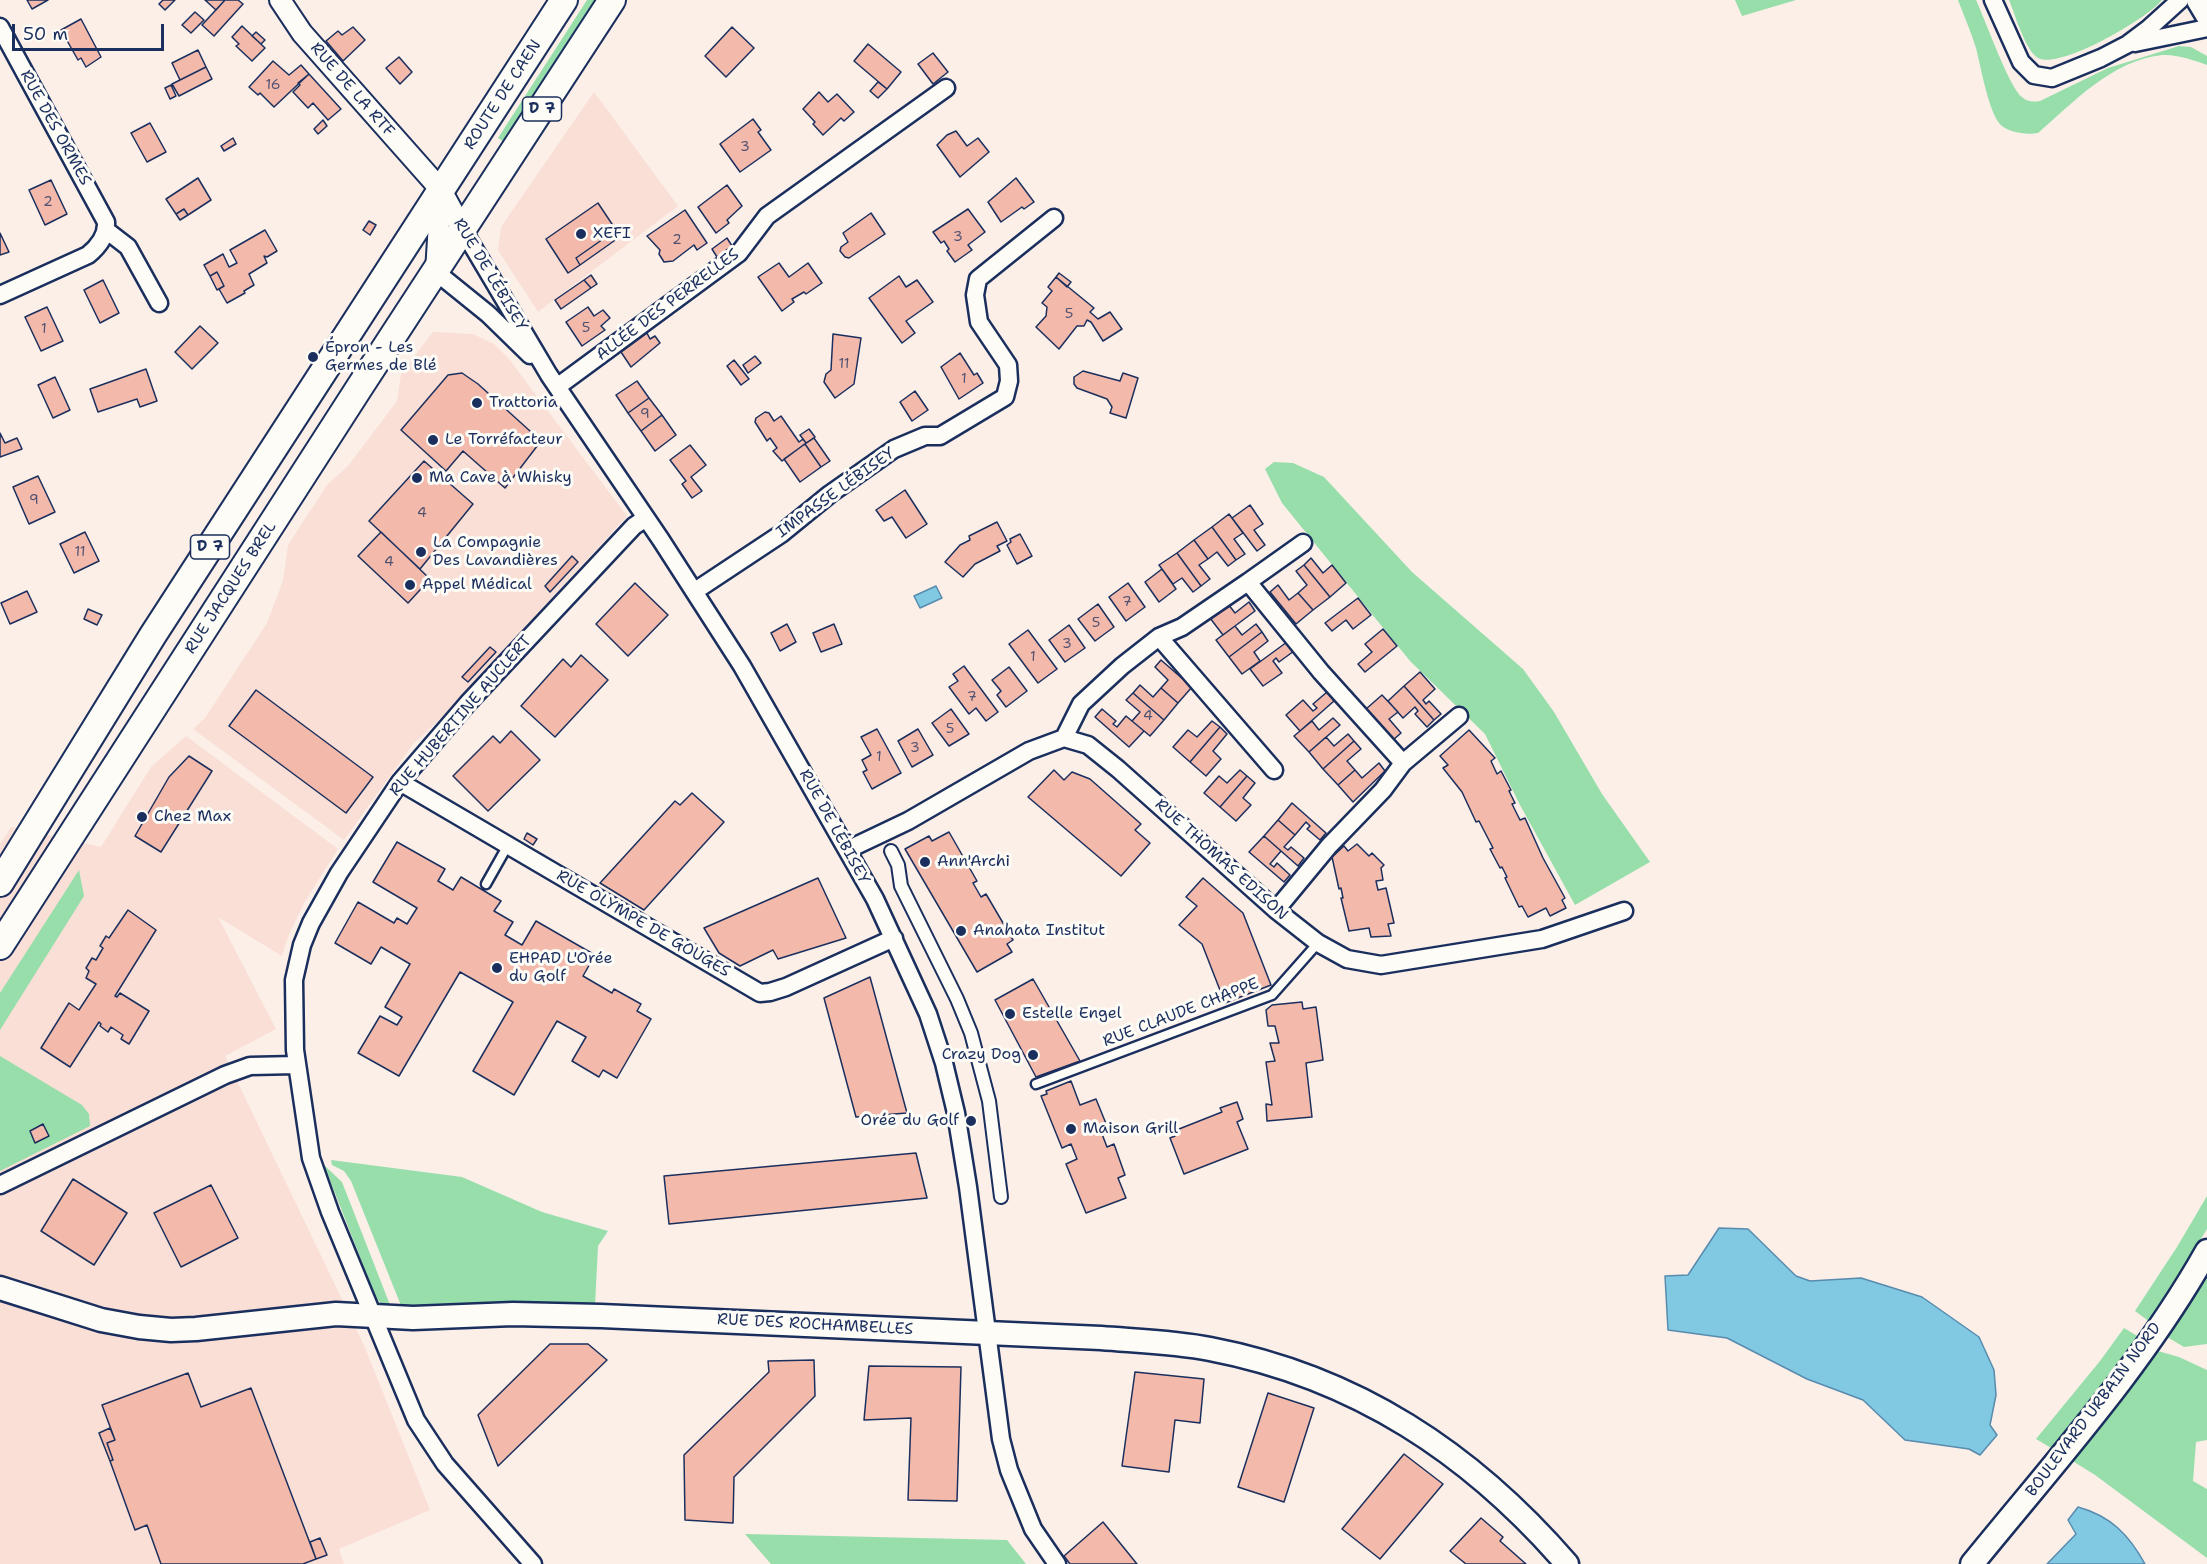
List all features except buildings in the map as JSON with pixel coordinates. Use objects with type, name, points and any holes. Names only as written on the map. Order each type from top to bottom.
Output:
[{"type":"main road","name":"ROUTE DE CAEN","points":[[435,183],[564,0]]},
{"type":"main road","name":"D 7","points":[[463,230],[612,0]]},
{"type":"main road","points":[[2198,0],[2207,15]]},
{"type":"main road","name":"D 7","points":[[0,883],[435,183]]},
{"type":"main road","name":"RUE JACQUES BREL","points":[[0,946],[463,230]]},
{"type":"main road","name":"BOULEVARD URBAIN NORD","points":[[1972,1564],[2122,1378],[2207,1251]]},
{"type":"main road","name":"RUE DES ROCHAMBELLES","points":[[0,1288],[101,1320],[171,1330],[336,1314],[429,1317],[513,1314],[988,1333],[1124,1340],[1200,1347],[1274,1365],[1337,1387],[1387,1412],[1467,1466],[1519,1512],[1566,1564]]},
{"type":"street","name":"RUE DE LA RTF","points":[[280,0],[302,33],[435,183]]},
{"type":"street","points":[[1993,0],[2021,62],[2034,75],[2052,78],[2128,44],[2180,0]]},
{"type":"street","name":"RUE DES ORMES","points":[[0,27],[106,222],[106,230]]},
{"type":"street","points":[[2128,44],[2207,28]]},
{"type":"street","name":"ALLÉE DES PERRELLES","points":[[553,381],[739,253],[767,216],[946,88]]},
{"type":"street","name":"RUE DE LÉBISEY","points":[[435,183],[553,381],[695,591],[742,666],[847,850],[894,938],[928,1014],[956,1113],[1001,1439],[1009,1470],[1033,1529],[1057,1564]]},
{"type":"street","points":[[435,183],[436,272]]},
{"type":"street","name":"IMPASSE LÉBISEY","points":[[695,591],[781,534],[830,494],[894,449],[925,436],[940,436],[1005,397],[1009,381],[1008,365],[979,322],[975,295],[978,279],[1054,218]]},
{"type":"street","points":[[0,296],[88,255],[96,248],[106,230],[128,247],[159,303]]},
{"type":"street","name":"RUE DE LÉBISEY","points":[[436,272],[498,323],[553,381]]},
{"type":"street","name":"RUE HUBERTINE AUCLERT","points":[[533,1564],[445,1464],[417,1420],[330,1212],[311,1158],[296,1065],[294,980],[302,945],[311,923],[339,873],[400,782],[468,703],[634,526],[646,518]]},
{"type":"street","points":[[847,850],[908,820],[1029,751],[1064,738],[1081,704],[1122,666],[1159,637],[1182,627],[1303,543]]},
{"type":"street","points":[[1248,582],[1321,672],[1403,763]]},
{"type":"street","points":[[1159,637],[1274,770]]},
{"type":"street","points":[[1276,910],[1329,846],[1383,790],[1403,763],[1459,716]]},
{"type":"street","name":"RUE THOMAS EDISON","points":[[1064,738],[1088,745],[1118,768],[1276,910],[1318,943],[1347,960],[1381,965],[1542,939],[1624,911]]},
{"type":"street","name":"RUE OLYMPE DE GOUGES","points":[[400,782],[760,993],[786,987],[894,938]]},
{"type":"street","points":[[891,851],[898,865],[901,886],[957,999],[971,1033],[989,1101],[1001,1197]]},
{"type":"street","points":[[0,1185],[225,1075],[250,1066],[296,1065]]},
{"type":"lane","points":[[486,884],[508,845]]},
{"type":"lane","name":"RUE CLAUDE CHAPPE","points":[[1036,1084],[1272,995],[1318,943]]},
{"type":"shaded area","points":[[594,92],[678,206],[538,312],[498,250],[501,227]]},
{"type":"shaded area","points":[[433,332],[473,334],[494,344],[509,359],[627,516],[439,720],[414,743],[344,840],[193,729],[205,718],[267,623],[283,581],[288,545],[327,485],[348,466],[397,401],[401,374]]},
{"type":"shaded area","points":[[186,736],[338,849],[304,903],[282,956],[218,917],[276,1029],[225,1056],[363,1343],[430,1510],[339,1549],[344,1564],[0,1564],[0,844],[11,827],[101,847],[151,767]]},
{"type":"green space","points":[[587,0],[598,0],[506,143],[498,138]]},
{"type":"green space","points":[[1735,0],[1796,0],[1742,16]]},
{"type":"green space","points":[[1958,0],[1976,0],[2011,80],[2017,91],[2028,101],[2040,101],[2108,68],[2179,46],[2191,47],[2207,56],[2207,65],[2173,55],[2162,55],[2126,65],[2094,85],[2038,133],[2012,131],[1999,123],[1991,108],[1976,48]]},
{"type":"green space","points":[[2009,0],[2162,0],[2140,18],[2103,40],[2065,57],[2049,60],[2038,58],[2029,48]]},
{"type":"green space","points":[[1274,462],[1293,463],[1324,477],[1412,572],[1523,669],[1554,712],[1602,794],[1650,862],[1575,905],[1520,805],[1485,734],[1410,661],[1282,503],[1265,469]]},
{"type":"green space","points":[[79,870],[84,896],[0,1030],[0,993]]},
{"type":"green space","points":[[0,1056],[82,1105],[89,1114],[90,1126],[0,1171]]},
{"type":"green space","points":[[331,1160],[462,1177],[542,1212],[608,1231],[598,1246],[595,1306],[402,1308],[351,1181],[344,1171],[332,1165]]},
{"type":"green space","points":[[324,1165],[342,1182],[392,1310],[383,1306],[376,1298]]},
{"type":"green space","points":[[2207,1196],[2207,1229],[2150,1322],[2135,1311]]},
{"type":"green space","points":[[2207,1271],[2207,1344],[2184,1347],[2167,1337]]},
{"type":"green space","points":[[2124,1328],[2139,1337],[2089,1404],[2053,1449],[2036,1439],[2100,1361]]},
{"type":"green space","points":[[2158,1351],[2179,1357],[2207,1370],[2207,1440],[2196,1442],[2193,1481],[2207,1489],[2207,1558],[2095,1475],[2071,1460]]},
{"type":"green space","points":[[745,1534],[1007,1540],[1026,1564],[771,1564]]},
{"type":"water","points":[[936,586],[942,598],[920,608],[914,596]]},
{"type":"water","points":[[1719,1228],[1748,1229],[1796,1276],[1810,1281],[1861,1278],[1922,1297],[1979,1337],[1994,1370],[1996,1395],[1990,1425],[1997,1435],[1980,1455],[1969,1449],[1905,1440],[1863,1400],[1807,1379],[1727,1338],[1668,1330],[1665,1276],[1688,1275]]},
{"type":"water","points":[[2078,1507],[2100,1516],[2118,1528],[2145,1564],[2047,1564],[2076,1534],[2068,1520]]},
{"type":"place","name":"XEFI","points":[[581,234]]},
{"type":"place","name":"Épron - Les Germes de Blé","points":[[313,357]]},
{"type":"place","name":"Trattoria","points":[[477,403]]},
{"type":"place","name":"Le Torréfacteur","points":[[433,440]]},
{"type":"place","name":"Ma Cave à Whisky","points":[[417,478]]},
{"type":"place","name":"La Compagnie Des Lavandières","points":[[421,552]]},
{"type":"place","name":"Appel Médical","points":[[410,585]]},
{"type":"place","name":"Chez Max","points":[[142,817]]},
{"type":"place","name":"Ann'Archi","points":[[925,862]]},
{"type":"place","name":"Anahata Institut","points":[[961,931]]},
{"type":"place","name":"EHPAD L'Orée du Golf","points":[[497,968]]},
{"type":"place","name":"Estelle Engel","points":[[1010,1014]]},
{"type":"place","name":"Crazy Dog","points":[[1033,1055]]},
{"type":"place","name":"Orée du Golf","points":[[971,1121]]},
{"type":"place","name":"Maison Grill","points":[[1071,1129]]}]
